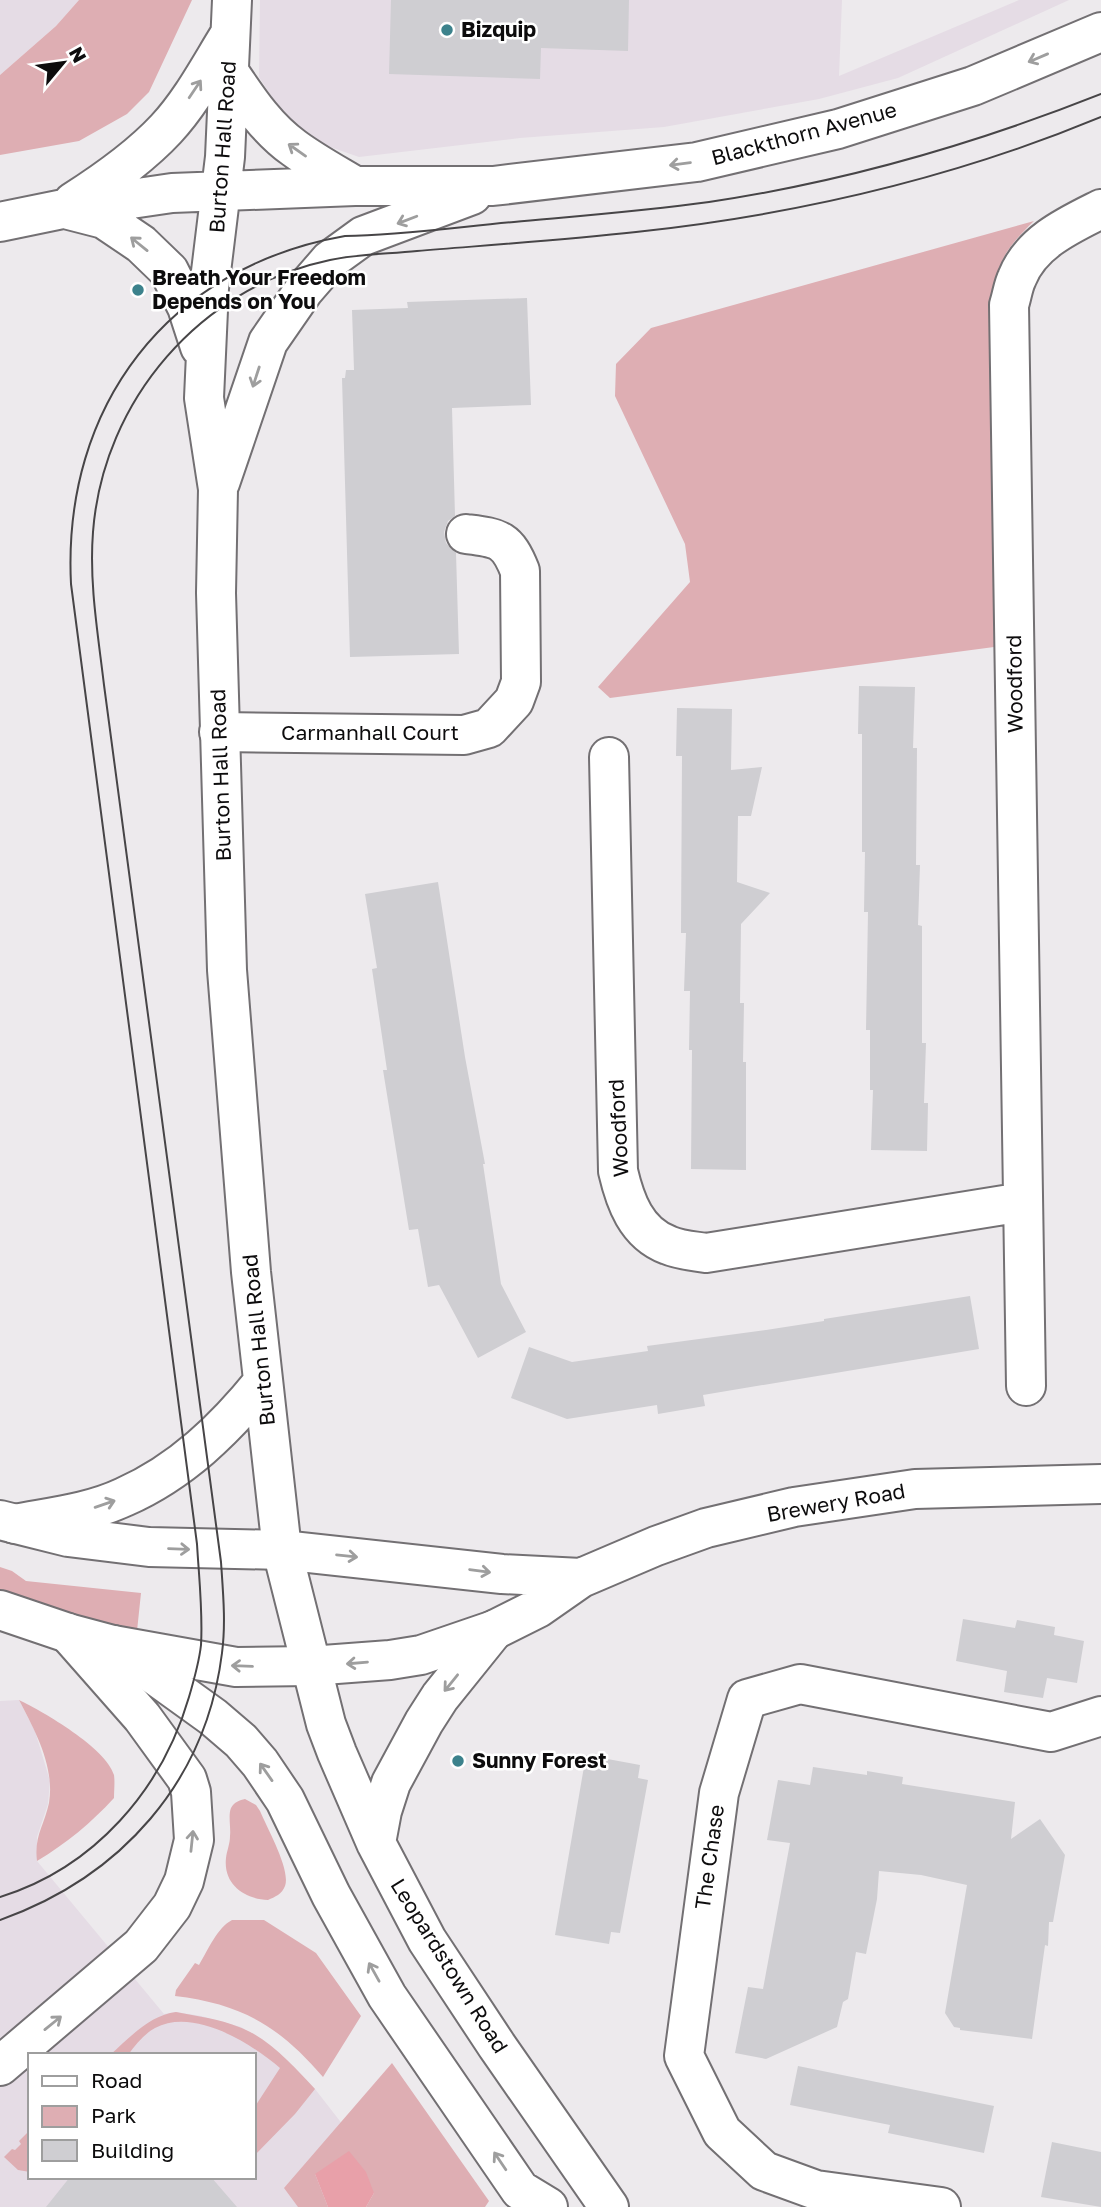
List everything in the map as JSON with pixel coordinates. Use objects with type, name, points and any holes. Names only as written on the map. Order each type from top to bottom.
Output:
[{"type":"main road","name":"Burton Hall Road","points":[[231,16],[222,191],[209,288],[204,398],[218,489],[216,582],[227,970],[251,1272],[282,1550]]},
{"type":"main road","points":[[63,209],[115,175],[167,128],[196,89],[231,16]]},
{"type":"main road","name":"Blackthorn Avenue","points":[[0,222],[63,209],[172,193],[355,186],[493,186],[697,162],[838,129],[972,86],[1101,32]]},
{"type":"main road","points":[[229,72],[254,109],[275,132],[294,148],[355,186]]},
{"type":"main road","name":"Blackthorn Avenue","points":[[218,489],[268,342],[304,290],[330,260],[363,236],[493,186]]},
{"type":"main road","points":[[63,209],[104,219],[141,244],[169,271],[195,328],[205,366]]},
{"type":"main road","name":"Woodford","points":[[1026,1386],[1009,305],[1017,276],[1034,251],[1057,232],[1101,209]]},
{"type":"main road","name":"Carmanhall Court","points":[[219,732],[464,735],[489,728],[514,701],[521,682],[520,571],[505,545],[495,538],[466,534]]},
{"type":"main road","name":"Woodford","points":[[609,757],[618,1171],[633,1217],[648,1234],[668,1246],[706,1253],[1023,1202]]},
{"type":"main road","points":[[7,1522],[86,1511],[124,1497],[180,1464],[211,1441],[263,1382]]},
{"type":"main road","name":"Brewery Road","points":[[310,1666],[390,1660],[421,1654],[494,1630],[538,1608],[581,1578],[656,1546],[706,1528],[794,1507],[915,1489],[1101,1484]]},
{"type":"main road","points":[[7,1522],[68,1537],[149,1548],[282,1550]]},
{"type":"main road","name":"Brewery Road","points":[[282,1550],[502,1574],[581,1578]]},
{"type":"main road","name":"Leopardstown Road","points":[[282,1550],[310,1666],[337,1754],[376,1843],[427,1940],[609,2207]]},
{"type":"main road","points":[[0,1610],[113,1645],[236,1667],[310,1666]]},
{"type":"main road","points":[[376,1843],[391,1783],[424,1722],[440,1697],[494,1630]]},
{"type":"main road","points":[[0,2066],[141,1946],[172,1906],[184,1881],[194,1840],[191,1792],[187,1779],[142,1717],[68,1633]]},
{"type":"main road","points":[[113,1645],[213,1717],[241,1741],[260,1763],[285,1800],[331,1895],[387,1996],[520,2190],[548,2207]]},
{"type":"main road","name":"The Chase","points":[[942,2207],[815,2198],[764,2171],[722,2132],[684,2056],[719,1793],[747,1699],[800,1684],[1051,1732],[1101,1716]]},
{"type":"shaded area","points":[[0,0],[79,0],[56,26],[0,75]]},
{"type":"shaded area","points":[[260,0],[842,0],[839,76],[1019,0],[1069,0],[898,78],[819,99],[664,127],[520,138],[359,157],[296,135],[259,77]]},
{"type":"shaded area","points":[[19,1700],[35,1731],[50,1781],[48,1804],[37,1837],[37,1861],[164,2014],[176,2012],[201,2016],[241,2027],[262,2040],[315,2089],[371,2161],[374,2193],[366,2207],[0,2207],[0,1701]]},
{"type":"shaded area","points":[[349,2151],[366,2172],[374,2193],[366,2207],[328,2207],[315,2174]]},
{"type":"green space","points":[[79,0],[192,0],[149,92],[127,114],[79,141],[0,155],[0,75],[56,26]]},
{"type":"green space","points":[[1034,221],[1003,259],[995,279],[990,306],[994,647],[610,698],[598,687],[690,582],[685,544],[615,396],[616,364],[651,328]]},
{"type":"green space","points":[[0,1567],[12,1571],[26,1581],[141,1593],[137,1631],[14,1600],[0,1594]]},
{"type":"green space","points":[[19,1700],[58,1722],[87,1743],[109,1765],[114,1775],[114,1798],[78,1832],[37,1861],[38,1838],[49,1803],[49,1776],[42,1749]]},
{"type":"green space","points":[[245,1799],[256,1805],[260,1811],[285,1870],[284,1889],[268,1900],[251,1897],[237,1889],[226,1868],[230,1811],[235,1803]]},
{"type":"green space","points":[[232,1920],[264,1920],[316,1953],[361,2016],[323,2077],[291,2044],[258,2020],[220,2005],[175,1996],[176,1990],[195,1963],[199,1965],[217,1934]]},
{"type":"green space","points":[[176,2012],[208,2018],[250,2032],[280,2054],[315,2089],[256,2154],[256,2105],[280,2068],[222,2031],[187,2022],[170,2023],[155,2028],[130,2053],[112,2053],[149,2022]]},
{"type":"green space","points":[[392,2063],[489,2201],[485,2207],[366,2207],[374,2193],[315,2174],[328,2207],[298,2207],[284,2188]]},
{"type":"green space","points":[[28,2132],[28,2172],[18,2170],[4,2157],[21,2144],[19,2141]]},
{"type":"building","points":[[391,0],[629,0],[628,51],[541,48],[540,79],[389,74]]},
{"type":"building","points":[[527,298],[531,405],[452,408],[455,516],[448,521],[444,532],[446,543],[456,553],[459,654],[350,657],[342,378],[345,378],[346,370],[354,370],[352,310],[408,308],[407,302]]},
{"type":"building","points":[[859,686],[915,687],[913,748],[917,748],[916,865],[920,865],[918,925],[922,926],[922,1043],[926,1043],[924,1103],[928,1103],[927,1151],[871,1150],[873,1090],[870,1090],[870,1030],[866,1030],[868,912],[864,912],[865,852],[862,852],[862,734],[858,734]]},
{"type":"building","points":[[677,708],[732,709],[731,770],[762,767],[751,816],[738,816],[737,882],[770,893],[741,924],[740,1003],[744,1003],[746,1170],[691,1169],[692,1050],[689,1050],[690,991],[684,991],[686,933],[681,933],[682,756],[676,756]]},
{"type":"building","points":[[438,882],[465,1057],[485,1164],[501,1284],[526,1332],[478,1358],[439,1285],[428,1287],[418,1229],[409,1230],[383,1070],[387,1070],[372,969],[377,968],[365,894]]},
{"type":"building","points":[[970,1296],[979,1349],[703,1395],[705,1406],[658,1414],[657,1405],[567,1419],[511,1398],[529,1347],[572,1362],[648,1351],[647,1346],[766,1330]]},
{"type":"building","points":[[963,1619],[1015,1628],[1017,1620],[1055,1627],[1054,1635],[1084,1641],[1077,1683],[1047,1678],[1043,1698],[1004,1692],[1007,1671],[956,1661]]},
{"type":"building","points":[[586,1755],[640,1765],[638,1778],[648,1780],[620,1933],[611,1932],[609,1944],[555,1935]]},
{"type":"building","points":[[813,1767],[903,1777],[902,1784],[1015,1802],[1011,1839],[1040,1819],[1065,1855],[1053,1922],[1049,1922],[1048,1946],[1045,1945],[1032,2039],[960,2030],[954,2027],[945,2013],[967,1885],[921,1875],[879,1871],[877,1899],[866,1954],[856,1952],[848,1999],[843,2002],[837,2027],[766,2059],[735,2053],[748,1987],[763,1989],[790,1843],[767,1840],[778,1780],[810,1785]]},
{"type":"building","points":[[798,2066],[994,2106],[984,2153],[888,2133],[890,2125],[790,2105]]},
{"type":"building","points":[[1052,2142],[1101,2152],[1101,2207],[1041,2197]]},
{"type":"building","points":[[68,2179],[213,2179],[237,2207],[46,2207]]},
{"type":"tram line","points":[[0,1897],[34,1884],[65,1867],[120,1821],[142,1794],[177,1731],[193,1684],[201,1645],[197,1544],[71,584],[73,519],[85,459],[107,404],[138,355],[178,313],[226,278],[282,253],[345,236],[636,211],[759,194],[859,172],[957,145],[1101,94]]},
{"type":"tram line","points":[[0,1920],[44,1901],[83,1878],[119,1851],[150,1819],[177,1783],[198,1743],[213,1700],[223,1642],[221,1562],[93,589],[93,532],[101,484],[116,438],[138,395],[167,357],[201,323],[240,295],[283,274],[330,260],[636,232],[755,215],[931,176],[1045,139],[1101,117]]},
{"type":"place","name":"Bizquip","points":[[447,30]]},
{"type":"place","name":"Breath Your Freedom Depends on You","points":[[138,290]]},
{"type":"place","name":"Sunny Forest","points":[[458,1761]]}]
